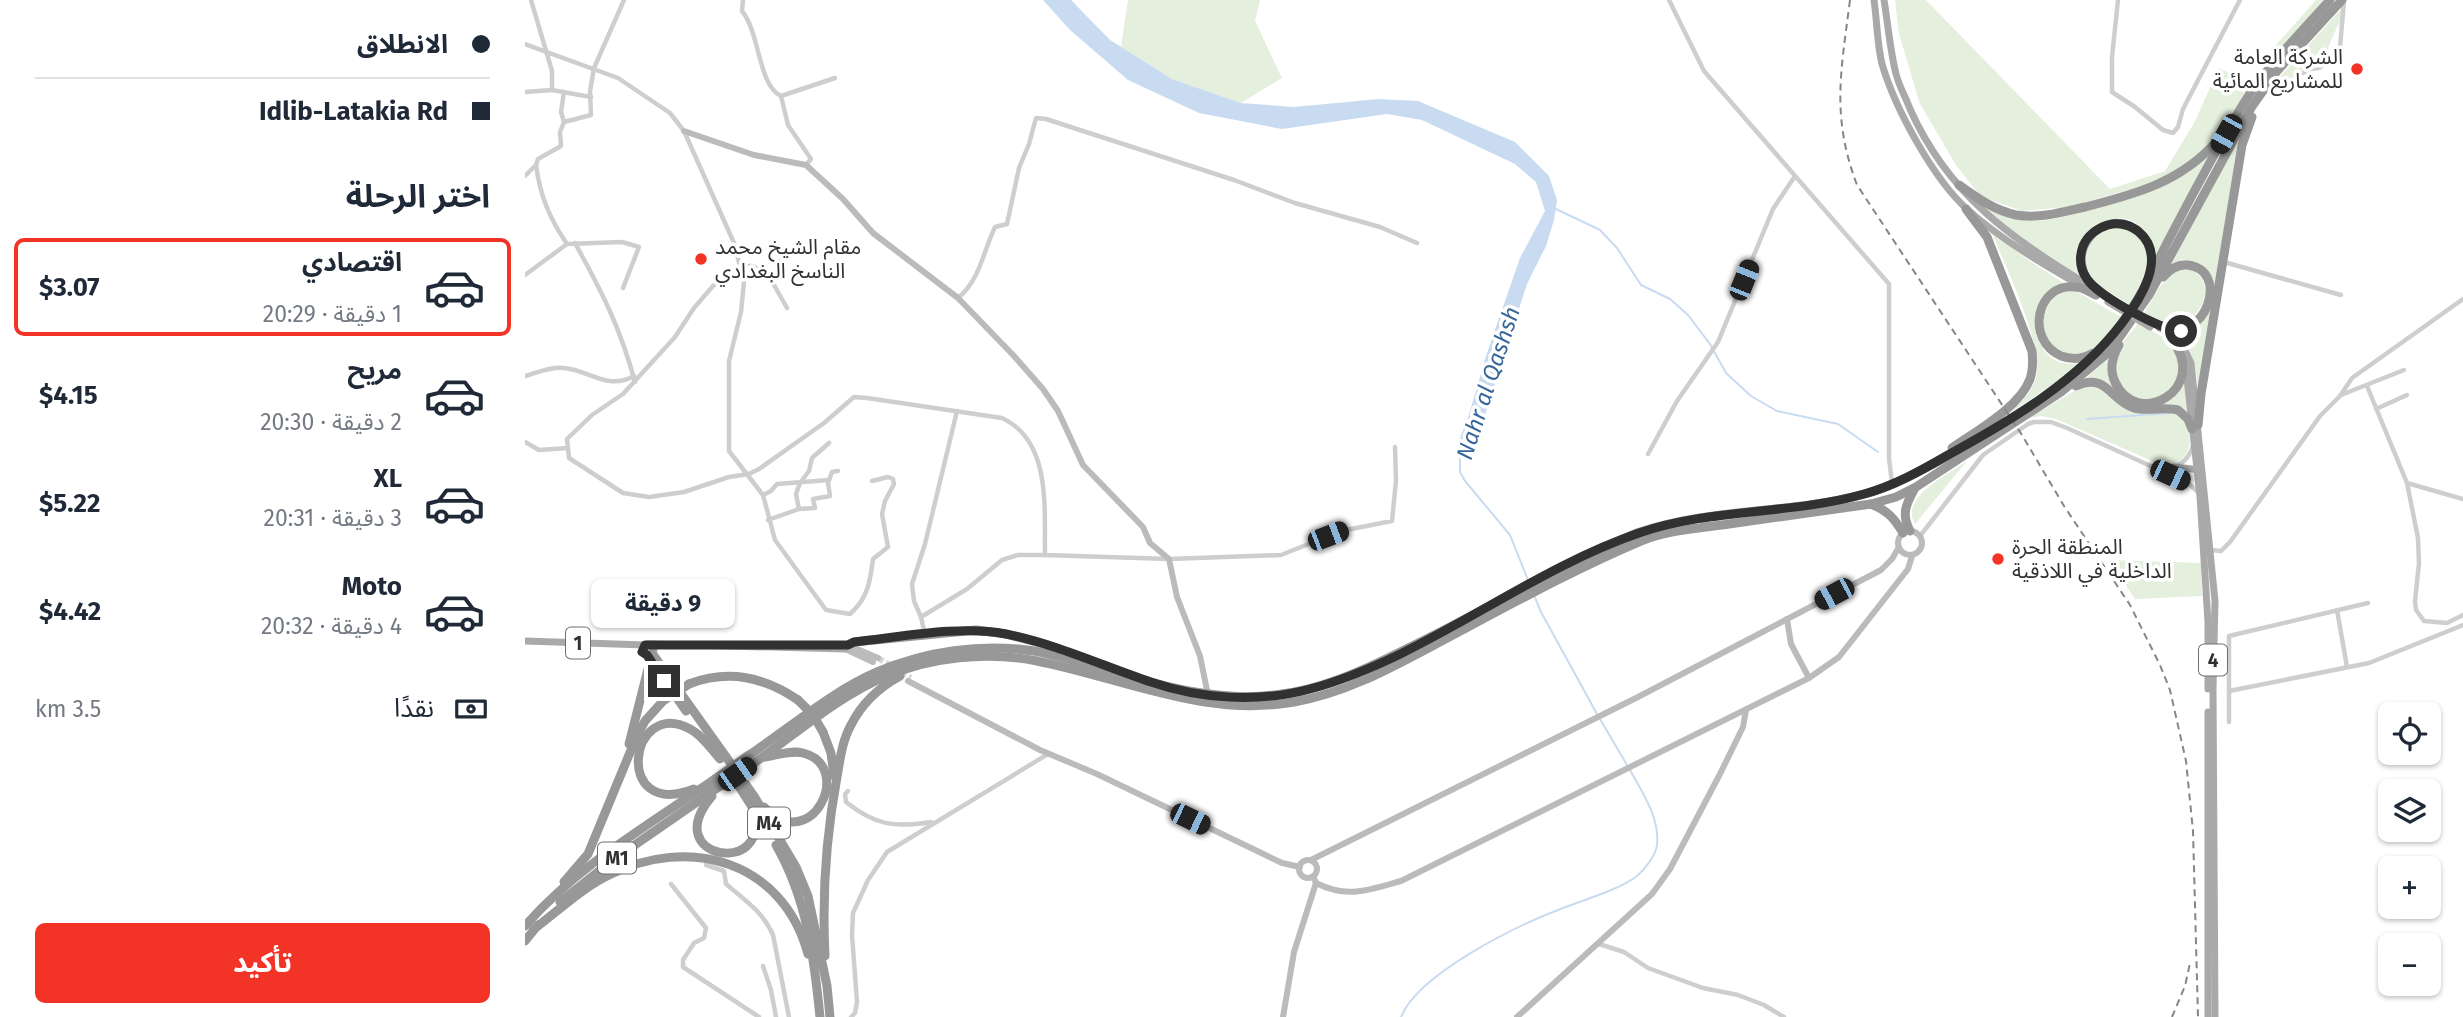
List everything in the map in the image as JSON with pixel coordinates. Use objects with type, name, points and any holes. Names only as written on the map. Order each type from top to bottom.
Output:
[{"type":"highway","name":"M1","points":[[525,941],[530,928],[551,898],[607,854],[883,677],[956,658],[1008,657],[1037,661],[1202,702],[1242,706],[1280,703],[1330,693],[1374,676],[1488,611],[1638,533],[1694,518],[1864,494],[1935,463],[1984,436],[2056,387],[2103,346],[2126,318],[2147,283],[2254,86],[2330,0]]},
{"type":"highway","name":"M1","points":[[1561,573],[1644,540],[1683,530],[1871,504],[1896,496],[1916,487],[2061,392],[2110,351],[2133,321],[2266,85],[2343,0]]},
{"type":"highway","points":[[2195,427],[2242,145],[2266,85]]},
{"type":"highway","points":[[1959,185],[1991,206],[2025,216],[2064,212],[2132,195],[2163,183],[2190,167],[2220,139],[2237,114]]},
{"type":"highway","points":[[1935,463],[2017,400],[2031,376],[2032,351],[1987,237],[1966,209]]},
{"type":"highway","points":[[2098,294],[2081,267],[2081,255],[2084,244],[2091,235],[2109,225],[2130,226],[2147,241],[2152,264],[2147,283]]},
{"type":"highway","points":[[2149,295],[2167,272],[2178,266],[2198,269],[2209,281],[2211,289],[2209,301],[2195,323],[2181,331],[2154,325]]},
{"type":"highway","points":[[2098,294],[2077,287],[2059,289],[2043,306],[2039,314],[2039,327],[2048,346],[2066,357],[2088,356],[2103,346]]},
{"type":"highway","points":[[2133,321],[2115,353],[2112,369],[2116,385],[2133,400],[2154,402],[2165,399],[2177,387],[2183,366],[2181,355],[2172,340]]},
{"type":"highway","points":[[2061,392],[2084,382],[2103,384],[2127,405],[2137,409],[2178,410],[2195,427]]},
{"type":"highway","points":[[1907,532],[1905,509],[1916,487]]},
{"type":"highway","points":[[1871,504],[1886,510],[1907,532]]},
{"type":"highway","name":"M1","points":[[754,759],[836,696],[875,673],[907,661],[964,649],[1005,648],[1039,652],[1156,684],[1208,695],[1272,695],[1306,690],[1339,680],[1488,611]]},
{"type":"highway","points":[[846,647],[854,642],[976,630],[1006,634],[1047,645],[1156,684]]},
{"type":"highway","points":[[624,765],[649,652]]},
{"type":"highway","name":"M4","points":[[649,652],[720,759],[751,798]]},
{"type":"highway","name":"M4","points":[[649,652],[796,867],[808,896],[822,987],[830,1017]]},
{"type":"highway","points":[[832,806],[844,740],[858,712],[872,695],[916,667]]},
{"type":"highway","points":[[551,898],[588,854],[645,721],[663,701],[689,684],[713,677],[744,676],[771,684],[798,700],[813,715],[823,732],[833,766],[825,877],[822,987]]},
{"type":"highway","points":[[717,783],[664,794],[653,790],[645,782],[637,763],[638,752],[648,734],[658,727],[682,725],[692,730],[720,759]]},
{"type":"highway","points":[[751,798],[777,819],[795,822],[812,815],[824,801],[827,792],[825,773],[814,758],[804,753],[794,752],[754,759]]},
{"type":"highway","points":[[717,783],[697,820],[699,836],[710,851],[728,855],[743,850],[747,845],[755,827],[751,798]]},
{"type":"highway","name":"M1","points":[[530,928],[578,886],[717,783]]},
{"type":"highway","points":[[530,928],[607,876],[627,868],[661,859],[725,863],[766,883],[778,895],[796,921],[822,987]]},
{"type":"highway","name":"M4","points":[[820,1017],[822,987]]},
{"type":"main road","points":[[1874,0],[1882,63],[1908,127],[1943,182],[1966,209],[2019,250],[2154,325],[2172,340]]},
{"type":"main road","points":[[1884,0],[1896,76],[1921,132],[1959,185],[1991,219],[2019,242],[2098,294]]},
{"type":"main road","name":"4","points":[[2154,325],[2175,336],[2187,351],[2193,376],[2194,443],[2200,470],[2208,622],[2209,1017]]},
{"type":"main road","name":"4","points":[[2172,340],[2180,349],[2186,364],[2215,601],[2215,1017]]},
{"type":"main road","points":[[2174,467],[2200,470]]},
{"type":"main road","name":"1","points":[[525,641],[632,645],[649,652],[664,646],[794,644],[846,647]]},
{"type":"street","points":[[531,0],[552,71],[552,90]]},
{"type":"street","points":[[564,122],[591,115],[590,91],[594,68],[624,0]]},
{"type":"street","points":[[743,0],[742,11],[755,37],[768,85],[781,96],[788,125],[811,159],[806,165]]},
{"type":"street","points":[[1669,0],[1704,71],[1889,284],[1889,458],[1892,484]]},
{"type":"street","points":[[2118,0],[2112,57],[2112,92],[2163,130],[2173,133],[2178,127],[2183,108],[2239,0]]},
{"type":"street","points":[[2266,85],[2278,87],[2310,69],[2319,68],[2335,57],[2340,47],[2345,10],[2343,0]]},
{"type":"street","points":[[525,44],[618,78],[670,113],[684,131],[734,243],[744,282],[729,361],[729,451],[762,495],[775,540],[826,610],[850,614],[865,598],[870,586],[873,559],[888,547],[882,514],[894,484],[893,479],[888,477],[872,481]]},
{"type":"street","points":[[781,96],[835,78]]},
{"type":"street","points":[[525,92],[552,90],[591,97]]},
{"type":"street","points":[[525,176],[538,159],[561,146],[564,92]]},
{"type":"street","points":[[958,298],[967,291],[980,268],[995,227],[1007,224],[1019,168],[1028,147],[1035,118],[1046,119],[1234,180],[1294,203],[1380,227],[1417,243]]},
{"type":"street","points":[[684,131],[754,155],[806,165],[843,199],[873,233],[958,298],[1043,389],[1058,411],[1083,464],[1143,527],[1150,543],[1169,559],[1177,597],[1200,656],[1208,695]]},
{"type":"street","points":[[536,165],[542,196],[552,223],[567,244]]},
{"type":"street","points":[[1648,454],[1677,401],[1718,342],[1773,209],[1795,176]]},
{"type":"street","points":[[525,275],[567,244],[622,242],[639,247],[623,288]]},
{"type":"street","points":[[575,243],[609,305],[622,335],[634,379]]},
{"type":"street","points":[[2223,262],[2341,295]]},
{"type":"street","points":[[787,308],[774,285],[759,270],[752,266],[741,266],[713,286],[675,337],[623,394],[592,415],[567,439],[569,458],[622,493],[649,497],[684,492],[729,477],[748,474],[803,439],[854,397],[1002,418],[1012,423],[1025,438],[1039,461],[1043,483],[1045,555]]},
{"type":"street","points":[[2210,550],[2221,551],[2230,542],[2321,416],[2352,378],[2463,299]]},
{"type":"street","points":[[525,376],[562,367],[603,381],[634,379]]},
{"type":"street","points":[[2340,396],[2404,370]]},
{"type":"street","points":[[2367,386],[2407,483],[2418,538],[2416,610],[2424,621],[2447,623],[2463,615]]},
{"type":"street","points":[[2377,409],[2407,395]]},
{"type":"street","points":[[925,635],[914,601],[912,584],[925,544],[957,411]]},
{"type":"street","points":[[1920,536],[1907,532],[1899,539],[1902,553],[1918,553],[1922,547],[1920,536],[1983,455],[2028,424],[2043,421],[2051,422],[2188,483],[2200,496]]},
{"type":"street","points":[[525,442],[539,450],[568,448]]},
{"type":"street","points":[[799,509],[796,494],[800,483],[809,471],[812,458],[829,443]]},
{"type":"street","points":[[2153,467],[2165,469],[2185,461],[2194,443]]},
{"type":"street","points":[[921,617],[967,589],[1002,561],[1018,555],[1169,559],[1281,555],[1341,531],[1392,521],[1396,481],[1395,447]]},
{"type":"street","points":[[768,520],[799,509],[815,508],[813,499],[829,496],[829,480],[832,472],[838,471]]},
{"type":"street","points":[[762,495],[777,484],[829,480]]},
{"type":"street","points":[[2407,483],[2463,499]]},
{"type":"street","points":[[1899,547],[1881,570],[1607,712],[1305,861],[1300,867],[1300,873],[1332,891],[1346,893],[1370,890],[1401,881],[1809,678],[1839,657],[1855,639],[1908,569],[1912,555]]},
{"type":"street","points":[[2229,722],[2229,636],[2368,603]]},
{"type":"street","points":[[2337,610],[2347,667]]},
{"type":"street","points":[[1787,619],[1791,644],[1809,678]]},
{"type":"street","points":[[2229,691],[2369,663],[2463,625]]},
{"type":"street","points":[[846,647],[876,660]]},
{"type":"street","points":[[910,680],[1049,754],[1097,774],[1282,863],[1300,867]]},
{"type":"street","points":[[1517,1017],[1652,894],[1671,869],[1743,727],[1746,710]]},
{"type":"street","points":[[851,1017],[856,1013],[857,1002],[853,913],[868,880],[887,852],[1049,754]]},
{"type":"street","points":[[848,791],[845,794],[846,802],[873,820],[888,825],[936,821]]},
{"type":"street","points":[[706,860],[706,865],[724,871],[726,884],[768,923],[789,1017]]},
{"type":"street","points":[[1283,1017],[1294,952],[1317,869],[1311,860]]},
{"type":"street","points":[[671,884],[706,928],[704,938],[694,943],[683,960],[683,967],[759,1017]]},
{"type":"street","points":[[1598,944],[1624,952],[1648,968],[1703,988],[1738,995],[1764,1005],[1784,1017]]},
{"type":"street","points":[[763,966],[776,1017]]},
{"type":"green space","points":[[1128,0],[1260,0],[1255,21],[1282,78],[1241,103],[1172,79],[1121,47]]},
{"type":"green space","points":[[1895,0],[1926,0],[2110,189],[2165,171],[2194,123],[2219,68],[2251,84],[2228,121],[2204,149],[2174,173],[2153,183],[2068,207],[2022,211],[1980,196],[1956,165],[1920,104],[1899,34]]},
{"type":"green space","points":[[2316,0],[2325,0],[2276,55],[2275,46]]},
{"type":"green space","points":[[2342,8],[2344,11],[2325,58],[2279,83],[2276,81]]},
{"type":"green space","points":[[2238,140],[2214,291],[2198,266],[2167,268]]},
{"type":"green space","points":[[2216,147],[2155,258],[2147,235],[2135,223],[2111,219],[2099,224],[2089,233],[2082,245],[2079,260],[2082,278],[2020,239],[1982,206],[2027,221],[2061,217],[2157,189],[2187,172]]},
{"type":"green space","points":[[2115,226],[2136,235],[2147,253],[2147,274],[2130,305],[2094,282],[2085,265],[2085,249],[2098,231]]},
{"type":"green space","points":[[1991,231],[2022,256],[2065,284],[2036,315],[2036,326],[2041,344],[2051,358],[2068,364],[2080,363],[2061,379],[1980,433],[2026,397],[2035,381],[2037,367],[2030,329]]},
{"type":"green space","points":[[2182,269],[2193,271],[2200,277],[2207,296],[2193,319],[2184,327],[2167,327],[2144,313],[2164,282]]},
{"type":"green space","points":[[2074,290],[2121,317],[2090,352],[2073,356],[2058,351],[2044,339],[2043,321],[2051,301]]},
{"type":"green space","points":[[2212,304],[2198,391],[2191,354],[2178,334],[2193,329]]},
{"type":"green space","points":[[2138,323],[2166,340],[2178,355],[2176,382],[2168,392],[2157,397],[2132,395],[2122,387],[2116,375],[2116,354]]},
{"type":"green space","points":[[2109,357],[2108,372],[2117,392],[2154,405],[2185,378],[2188,416],[2136,407],[2096,379],[2084,380]]},
{"type":"green space","points":[[2086,384],[2180,414],[2190,438],[2187,453],[2166,467],[2056,419],[2041,416],[2029,418]]},
{"type":"green space","points":[[1967,461],[1915,524],[1912,514],[1920,496],[1928,487]]},
{"type":"green space","points":[[2109,560],[2201,563],[2202,596],[2135,599]]},
{"type":"water","points":[[1043,0],[1071,0],[1110,40],[1172,79],[1241,103],[1294,107],[1378,99],[1418,101],[1515,142],[1549,176],[1557,200],[1546,246],[1527,284],[1484,418],[1459,461],[1458,443],[1486,356],[1520,258],[1545,211],[1536,182],[1515,164],[1422,120],[1387,114],[1282,129],[1199,113],[1128,80],[1070,30]]},
{"type":"waterway","points":[[1556,209],[1600,230],[1617,248],[1641,285],[1670,299],[1688,315],[1710,344],[1726,373],[1751,396],[1777,411],[1838,424],[1878,452]]},
{"type":"waterway","points":[[2087,419],[2170,413]]},
{"type":"waterway","name":"Nahr al Qashsh","points":[[1460,460],[1460,472],[1465,481],[1510,535],[1528,580]]},
{"type":"waterway","name":"Nahr al Qashsh","points":[[1534,595],[1597,714]]},
{"type":"waterway","name":"Nahr al Qashsh","points":[[1600,719],[1627,765]]},
{"type":"waterway","name":"Nahr al Qashsh","points":[[1401,1017],[1427,984],[1470,953],[1540,917],[1620,886],[1643,870],[1655,853],[1656,825],[1630,770]]},
{"type":"tunnel","points":[[878,658],[911,678]]},
{"type":"railway","points":[[1850,0],[1840,93],[1844,137],[1857,185],[2130,605],[2170,690],[2186,761],[2193,831],[2198,1017]]},
{"type":"railway","points":[[2172,1017],[2185,986],[2190,963]]},
{"type":"place","name":"الشركة العامة للمشاريع المائية","points":[[2357,69]]},
{"type":"place","name":"مقام الشيخ محمد الناسخ البغدادي","points":[[701,259]]},
{"type":"place","name":"المنطقة الحرة الداخلية في اللاذقية","points":[[1998,559]]},
{"type":"route","points":[[664,681],[647,655],[642,652],[645,645],[848,645],[854,642],[976,630],[1006,634],[1047,645],[1156,684],[1208,695],[1239,697],[1306,690],[1351,676],[1560,569],[1638,533],[1694,518],[1864,494],[1924,470],[1984,436],[2073,375],[2103,346],[2126,318],[2136,301],[2147,283],[2152,258],[2147,241],[2135,229],[2125,225],[2104,226],[2095,231],[2084,244],[2081,267],[2086,278],[2110,298],[2131,310],[2152,322],[2160,327],[2181,331]]}]
